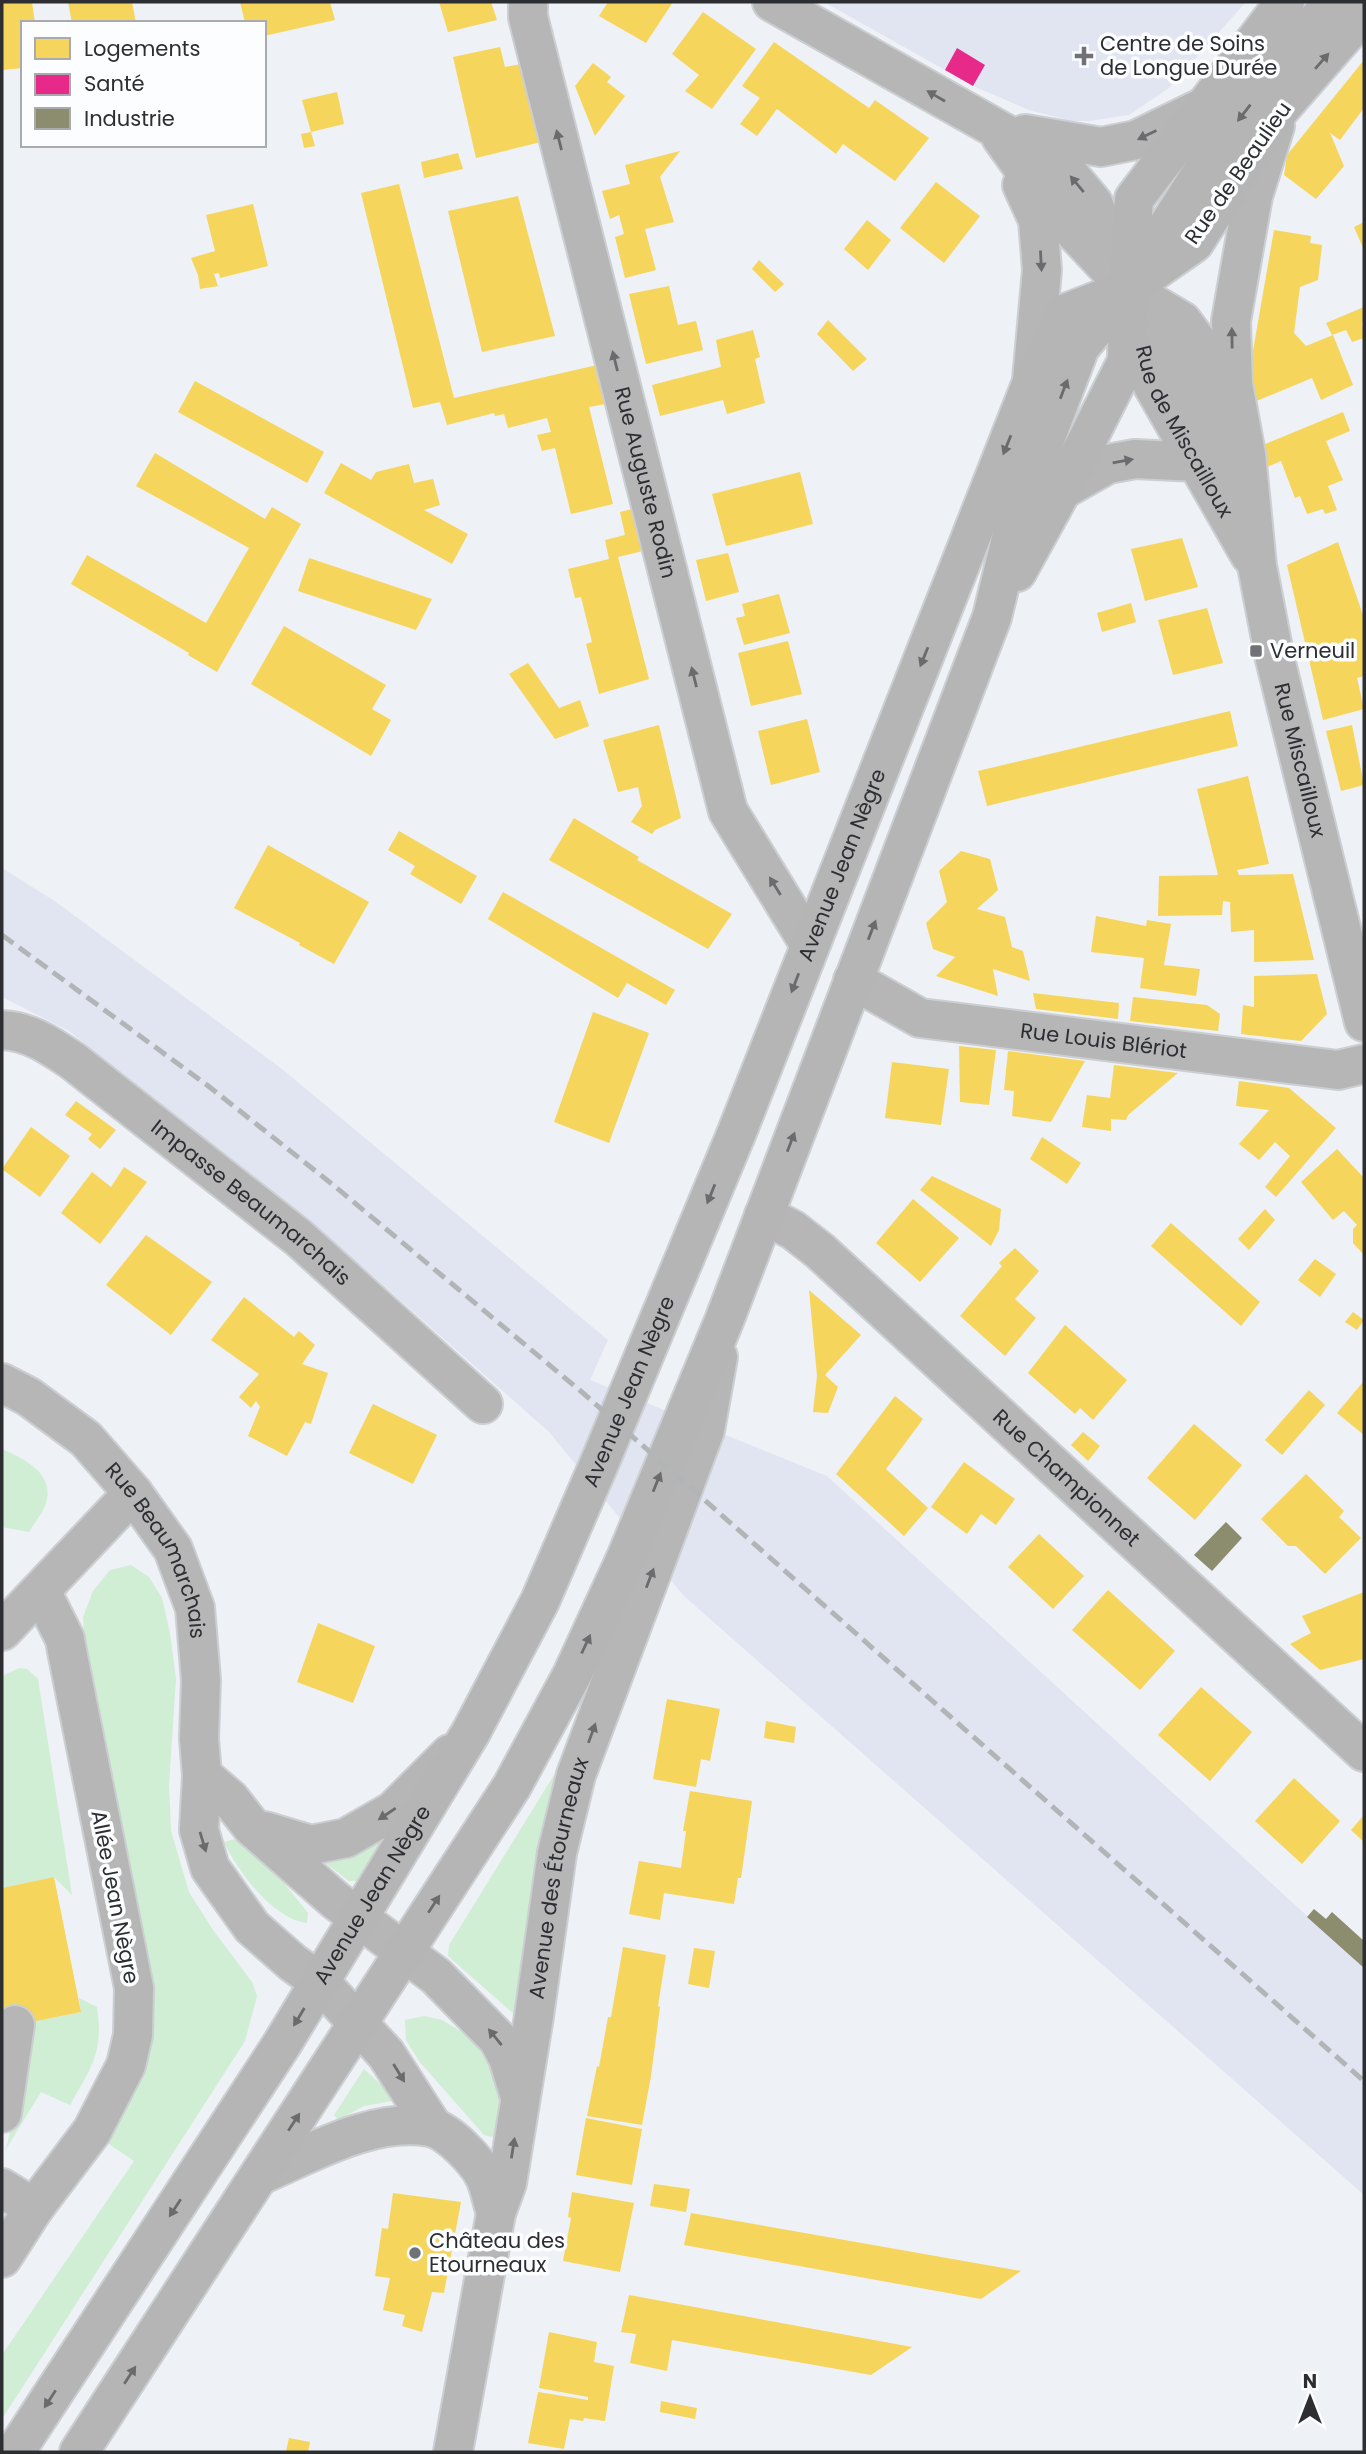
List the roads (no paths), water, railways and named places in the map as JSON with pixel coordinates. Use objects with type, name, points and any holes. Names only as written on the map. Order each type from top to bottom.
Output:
[{"type":"main road","points":[[992,617],[1062,491],[1127,361],[1128,289],[1134,199],[1285,2]]},
{"type":"main road","points":[[79,2452],[512,1786],[572,1675],[626,1558],[724,1321],[992,617],[1017,514],[1080,347],[1128,289],[1220,144],[1332,2]]},
{"type":"main road","name":"Rue de Beaulieu","points":[[1128,289],[1194,243],[1280,109],[1364,13]]},
{"type":"main road","name":"Avenue Jean Nègre","points":[[15,2452],[275,2056],[471,1732],[540,1601],[737,1132],[1032,382],[1066,313],[1128,289]]},
{"type":"street","name":"Rue Auguste Rodin","points":[[528,2],[531,31],[728,811],[810,945]]},
{"type":"street","points":[[772,2],[1061,165],[1093,203],[1128,289]]},
{"type":"street","points":[[996,129],[1101,147],[1136,140],[1208,105]]},
{"type":"street","points":[[1246,454],[1233,384],[1231,321],[1253,196],[1280,109]]},
{"type":"street","points":[[996,129],[1038,220],[1042,270],[1032,382]]},
{"type":"street","name":"Rue de Miscailloux","points":[[1128,289],[1182,321],[1202,348],[1246,454]]},
{"type":"street","name":"Rue de Miscailloux","points":[[1128,289],[1152,384],[1257,566]]},
{"type":"street","name":"Rue de Miscailloux","points":[[1128,289],[1166,355],[1183,371],[1212,418],[1252,515]]},
{"type":"street","name":"Rue Miscailloux","points":[[1246,454],[1257,566],[1275,659],[1364,1022]]},
{"type":"street","points":[[1062,491],[1108,464],[1135,459],[1196,462]]},
{"type":"street","name":"Rue Louis Blériot","points":[[853,980],[920,1018],[1338,1069],[1364,1064]]},
{"type":"street","name":"Impasse Beaumarchais","points":[[2,1030],[38,1038],[73,1061],[299,1238],[483,1404]]},
{"type":"street","name":"Rue Championnet","points":[[764,1215],[793,1230],[820,1251],[1364,1752]]},
{"type":"street","name":"Avenue des Étourneaux","points":[[453,2452],[496,2213],[507,2183],[557,1853],[576,1776],[705,1430],[724,1321]]},
{"type":"street","name":"Rue Beaumarchais","points":[[2,1383],[29,1397],[86,1439],[133,1493],[173,1549],[195,1608],[201,1679],[199,1739],[202,1775],[199,1830],[210,1868],[252,1927],[320,1982],[387,2054],[433,2127]]},
{"type":"street","points":[[2,1632],[133,1493]]},
{"type":"street","name":"Allée Jean Nègre","points":[[2,2258],[34,2208],[92,2131],[126,2065],[132,2035],[134,1988],[65,1639],[41,1591]]},
{"type":"street","points":[[252,1827],[311,1845],[346,1838],[393,1811],[471,1732]]},
{"type":"street","points":[[202,1775],[230,1800],[252,1827],[335,1900],[436,1976],[498,2039],[508,2058],[521,2099]]},
{"type":"street","points":[[2,2113],[15,2025]]},
{"type":"street","points":[[261,2175],[333,2144],[374,2130],[433,2127],[466,2149],[485,2178],[496,2213]]},
{"type":"street","points":[[2,2188],[34,2208]]},
{"type":"railway","points":[[2,935],[207,1085],[332,1184],[583,1393],[1364,2081]]},
{"type":"place","name":"Centre de Soins de Longue Durée","points":[[1084,56]]},
{"type":"place","name":"Verneuil","points":[[1256,651]]},
{"type":"place","name":"Château des Etourneaux","points":[[415,2253]]}]
